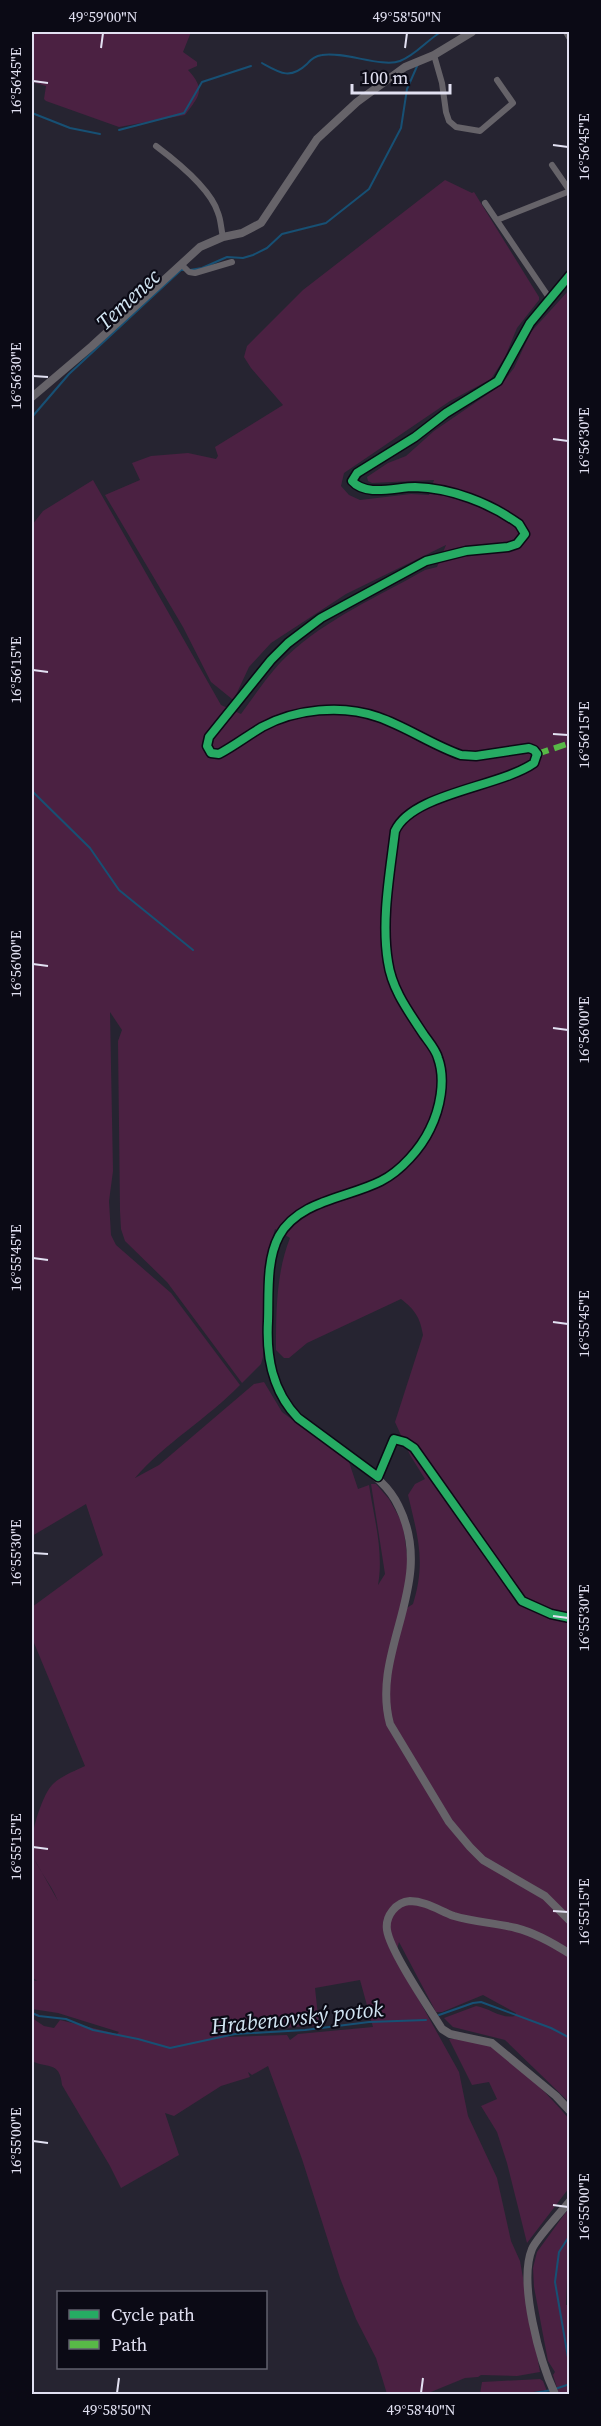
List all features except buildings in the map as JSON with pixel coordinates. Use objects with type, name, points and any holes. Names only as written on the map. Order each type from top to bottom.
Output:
[{"type":"street","points":[[32,397],[185,268],[200,247],[223,237],[242,233],[261,223],[317,139],[344,112],[405,67],[434,55],[472,32]]},
{"type":"street","points":[[567,32],[570,37]]},
{"type":"street","points":[[434,55],[442,83],[446,112],[449,121],[456,127],[480,131],[513,103],[497,80]]},
{"type":"street","points":[[156,146],[189,173],[209,197],[218,212],[223,237]]},
{"type":"street","points":[[497,220],[570,191],[552,165]]},
{"type":"street","points":[[485,203],[549,299]]},
{"type":"street","points":[[185,268],[195,273],[232,262]]},
{"type":"street","points":[[570,275],[530,323],[498,381],[357,473],[352,482],[362,489],[414,487],[458,494],[519,524],[525,534],[521,540],[508,547],[466,551],[426,561],[321,618],[288,643],[271,660],[231,713],[209,737],[207,746],[211,753],[219,754],[262,727],[285,717],[307,712],[340,711],[378,717],[461,755],[476,756],[529,748],[537,754],[534,763],[517,772],[412,811],[399,822],[395,831],[388,905],[386,941],[388,963],[402,1001],[438,1057],[442,1074],[438,1108],[430,1129],[399,1168],[375,1184],[308,1209],[287,1225],[279,1237],[273,1255],[267,1343],[270,1368],[289,1408],[316,1433],[378,1477],[397,1503],[405,1520],[412,1569],[387,1676],[386,1707],[390,1724],[449,1822],[470,1847],[483,1860],[545,1896],[570,1921]]},
{"type":"street","points":[[570,1954],[538,1936],[517,1928],[453,1916],[432,1906],[411,1901],[394,1908],[388,1917],[387,1930],[394,1949],[442,2030],[450,2034],[492,2043],[556,2096],[570,2111]]},
{"type":"street","points":[[555,2394],[545,2371],[527,2282],[532,2249],[570,2201]]},
{"type":"shaded area","points":[[32,32],[191,32],[183,52],[197,62],[197,66],[188,70],[197,83],[199,92],[185,115],[119,127],[46,101],[44,99],[46,86],[32,82]]},
{"type":"shaded area","points":[[445,180],[474,192],[539,300],[517,328],[505,357],[491,379],[450,401],[344,473],[341,486],[349,495],[360,500],[411,494],[429,495],[434,480],[372,483],[367,477],[388,463],[406,456],[434,431],[501,385],[514,368],[531,332],[569,290],[569,2102],[505,2040],[453,2027],[444,2018],[476,2006],[510,2017],[515,2016],[516,2013],[483,1995],[442,2012],[436,2012],[399,1942],[395,1957],[459,2072],[468,2116],[497,2178],[511,2241],[520,2261],[540,2372],[517,2376],[481,2375],[465,2378],[426,2394],[387,2394],[376,2358],[356,2319],[340,2278],[302,2159],[268,2066],[252,2075],[248,2072],[250,2077],[221,2086],[174,2116],[165,2113],[179,2155],[121,2188],[62,2085],[58,2072],[52,2067],[32,2061],[32,2018],[44,2026],[54,2028],[60,2020],[117,2034],[119,2032],[58,2013],[32,2009],[32,1980],[37,1981],[32,1977],[32,1855],[35,1860],[31,1847],[32,1838],[40,1807],[49,1789],[60,1779],[85,1766],[32,1638],[32,1607],[103,1555],[86,1504],[32,1536],[32,525],[43,511],[93,480],[221,705],[241,714],[274,669],[302,643],[353,609],[425,570],[437,567],[446,545],[346,594],[271,643],[249,667],[232,699],[211,682],[183,627],[105,495],[140,480],[132,463],[151,456],[188,453],[216,459],[218,456],[215,447],[283,405],[244,357],[247,346],[303,290]],"holes":[[[110,1012],[122,1030],[118,1041],[120,1211],[121,1229],[125,1241],[167,1282],[242,1383],[261,1364],[263,1357],[267,1257],[275,1229],[290,1238],[279,1279],[277,1308],[276,1350],[284,1358],[289,1358],[307,1343],[401,1299],[413,1310],[420,1323],[423,1335],[395,1422],[410,1455],[425,1479],[415,1484],[408,1495],[420,1562],[413,1604],[399,1613],[409,1570],[403,1524],[389,1499],[376,1484],[371,1484],[385,1574],[378,1585],[379,1548],[369,1485],[358,1489],[349,1462],[282,1412],[264,1382],[254,1384],[159,1465],[135,1478],[159,1453],[240,1385],[171,1293],[116,1245],[111,1235],[109,1201],[113,1171]],[[360,1980],[373,2027],[298,2034],[290,2040],[287,2035],[228,2037],[226,2033],[319,2025],[315,1988]]]},
{"type":"shaded area","points":[[449,2039],[480,2042],[499,2051],[532,2079],[569,2119],[569,2188],[527,2243],[497,2132],[481,2106],[497,2099],[489,2082],[472,2085]]},
{"type":"shaded area","points":[[569,2208],[570,2279],[567,2279],[566,2305],[569,2305],[569,2394],[559,2394],[553,2375],[555,2372],[548,2361],[534,2287],[533,2268],[537,2252]]},
{"type":"shaded area","points":[[540,2379],[548,2394],[533,2394],[546,2393],[544,2390],[528,2393],[480,2394],[482,2382]]},
{"type":"waterway","points":[[262,63],[285,73],[301,69],[317,56],[331,54],[392,63],[411,55],[441,32]]},
{"type":"waterway","name":"Temenec","points":[[190,270],[202,268],[227,257],[243,258],[253,255],[267,248],[282,234],[326,223],[369,189],[401,128],[407,89],[418,64]]},
{"type":"waterway","points":[[119,130],[184,113],[202,82],[251,66]]},
{"type":"waterway","points":[[32,113],[70,128],[100,134]]},
{"type":"waterway","name":"Temenec","points":[[32,417],[69,374],[181,270],[184,270]]},
{"type":"waterway","points":[[570,290],[570,305]]},
{"type":"waterway","points":[[32,791],[90,848],[119,890],[193,950]]},
{"type":"waterway","name":"Hrabenovský potok","points":[[439,2015],[481,2002],[551,2028],[570,2038]]},
{"type":"waterway","name":"Hrabenovský potok","points":[[32,2013],[66,2019],[93,2030],[170,2048],[235,2034],[305,2030],[369,2022],[426,2020]]},
{"type":"waterway","name":"Hrabenovský potok","points":[[570,2235],[559,2252],[555,2282],[570,2369]]},
{"type":"waterway","points":[[555,2389],[570,2384]]},
{"type":"waterway","points":[[528,2394],[552,2390]]},
{"type":"marked path","points":[[537,754],[570,743]]},
{"type":"cycle path","points":[[537,754],[529,748],[476,756],[461,755],[378,717],[334,710],[304,712],[275,721],[219,754],[211,753],[207,746],[209,737],[271,660],[288,643],[321,618],[426,561],[466,551],[508,547],[517,544],[525,534],[519,524],[508,516],[470,498],[429,488],[365,489],[352,481],[357,473],[498,381],[530,323],[570,275]]},
{"type":"cycle path","points":[[537,754],[534,763],[519,771],[437,799],[419,808],[404,818],[395,831],[385,930],[388,962],[393,982],[402,1000],[437,1055],[442,1076],[439,1104],[426,1136],[416,1151],[396,1171],[368,1187],[311,1207],[288,1224],[279,1236],[272,1256],[269,1278],[268,1348],[272,1373],[282,1397],[298,1418],[378,1477],[394,1439],[414,1448],[522,1601],[551,1614],[570,1618]]}]
